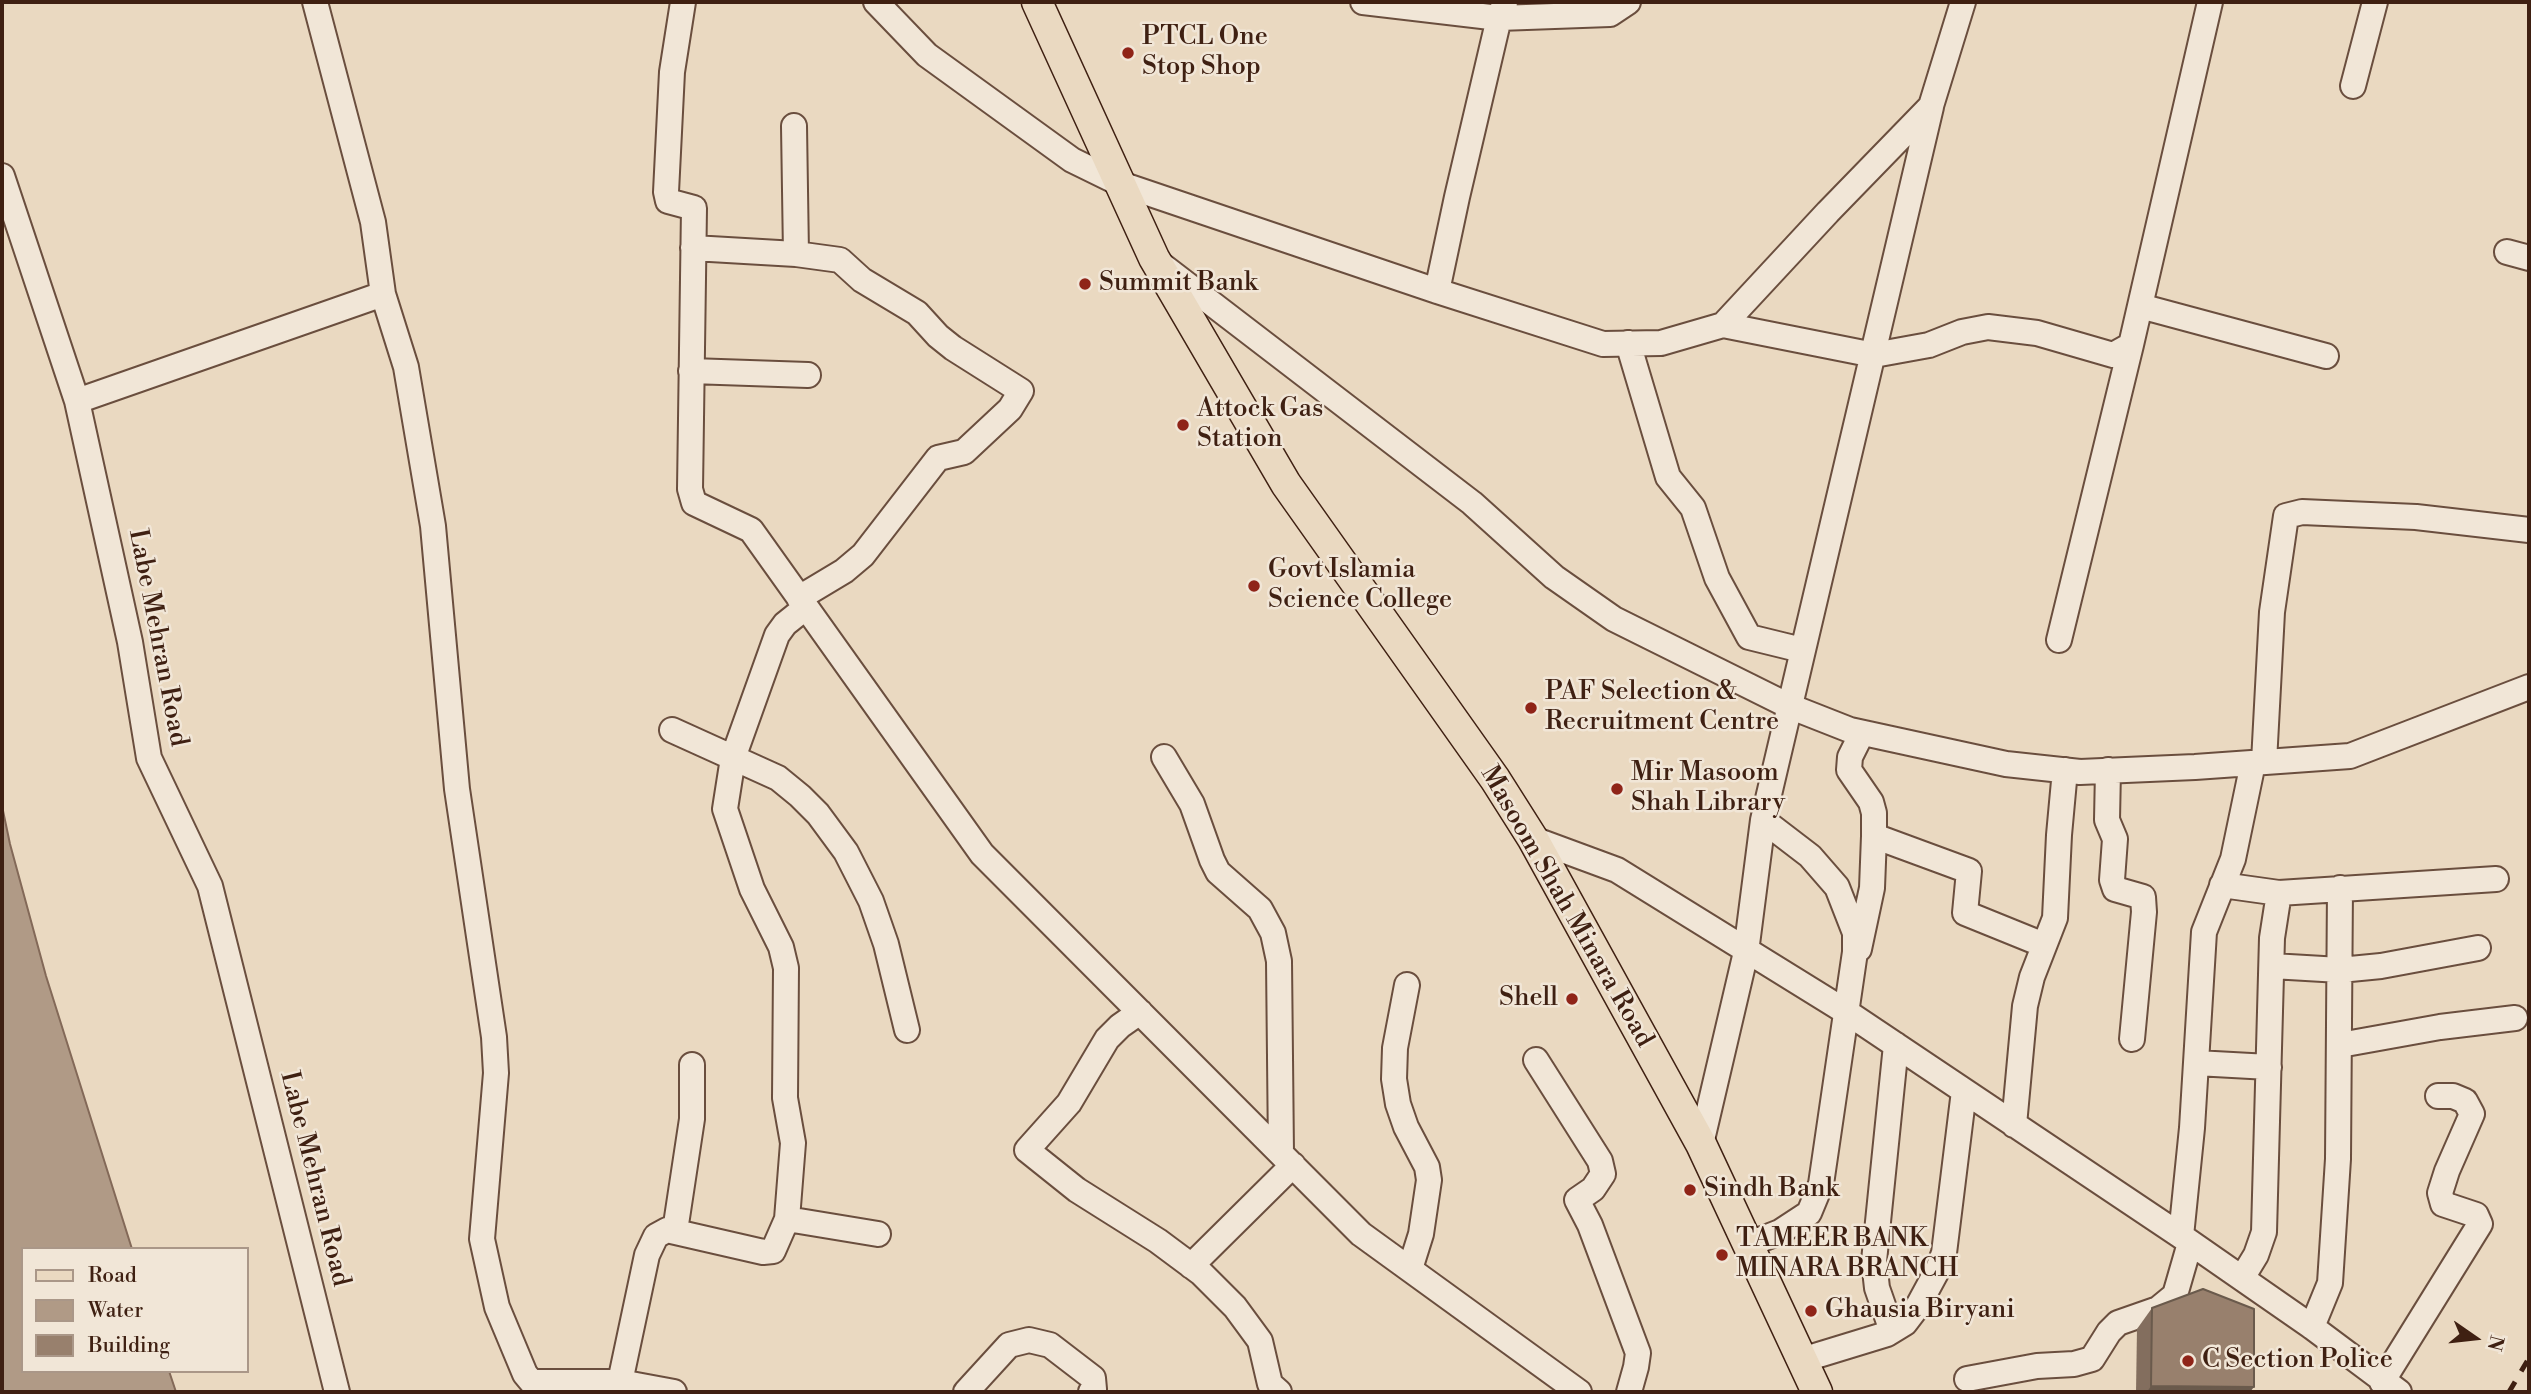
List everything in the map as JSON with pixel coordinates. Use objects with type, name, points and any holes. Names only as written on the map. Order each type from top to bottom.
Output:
[{"type":"main road","name":"Masoom Shah Minara Road","points":[[1037,2],[1154,258],[1286,484],[1495,779],[1533,839],[1701,1144],[1817,1392]]},
{"type":"street","points":[[315,2],[373,222],[383,294],[406,367],[432,526],[457,789],[494,1037],[496,1073],[482,1239],[496,1307],[525,1374],[537,1387],[620,1382],[674,1392]]},
{"type":"street","points":[[683,2],[672,72],[666,192],[668,201],[694,208],[690,489],[694,503],[751,530],[982,854],[1361,1234],[1580,1392]]},
{"type":"street","points":[[876,2],[927,55],[1072,160],[1121,184],[1603,344],[1661,343],[1723,326],[1874,355],[1929,345],[1962,332],[1988,327],[2037,333],[2113,355],[2131,345]]},
{"type":"street","points":[[1363,2],[1610,14],[1628,2]]},
{"type":"street","points":[[1701,1144],[1746,952],[1763,820],[1789,706],[1931,106],[1964,2]]},
{"type":"street","points":[[2059,640],[2131,345],[2210,2]]},
{"type":"street","points":[[2353,86],[2375,2]]},
{"type":"street","points":[[1437,291],[1502,10]]},
{"type":"street","points":[[1723,326],[1931,106]]},
{"type":"street","points":[[794,126],[796,254]]},
{"type":"street","name":"Labe Mehran Road","points":[[2,176],[77,401],[130,642],[149,758],[210,886],[337,1392]]},
{"type":"street","points":[[620,1382],[648,1255],[656,1236],[667,1230],[675,1231],[763,1252],[773,1251],[787,1219],[793,1143],[785,1098],[786,968],[781,947],[752,889],[726,809],[733,758],[777,635],[802,603],[863,555],[938,458],[964,452],[1010,409],[1021,391],[953,348],[917,313],[862,280],[840,260],[796,254],[693,248]]},
{"type":"street","points":[[1154,258],[1472,503],[1554,578],[1615,619],[1789,706],[1850,730],[2006,764],[2065,770],[2259,763],[2350,756],[2529,687]]},
{"type":"street","points":[[77,401],[383,294]]},
{"type":"street","points":[[2140,306],[2326,356]]},
{"type":"street","points":[[1628,343],[1668,477],[1693,508],[1717,578],[1749,637],[1802,650]]},
{"type":"street","points":[[691,371],[808,375]]},
{"type":"street","points":[[1967,1379],[2092,1359],[2118,1323],[2158,1309],[2175,1295],[2185,1239],[2204,932],[2233,859],[2259,763],[2272,612],[2286,516],[2302,512],[2416,517],[2529,530]]},
{"type":"street","points":[[672,730],[778,778],[818,814],[846,852],[872,901],[886,944],[907,1030]]},
{"type":"street","points":[[1855,952],[1860,948],[1872,888],[1874,836],[1871,802],[1849,770],[1850,757],[1863,733]]},
{"type":"street","points":[[1164,757],[1192,804],[1219,872],[1260,909],[1273,933],[1279,961],[1287,1159],[1191,1266]]},
{"type":"street","points":[[2014,1125],[2025,1006],[2032,978],[2055,918],[2065,770]]},
{"type":"street","points":[[2108,770],[2107,820],[2115,839],[2112,880],[2115,889],[2143,897],[2144,912],[2132,1040]]},
{"type":"street","points":[[1747,1245],[1780,1232],[1809,1213],[1821,1184],[1855,952],[1855,933],[1837,887],[1810,856],[1763,820]]},
{"type":"street","points":[[1874,836],[1969,871],[1965,913],[2044,945]]},
{"type":"street","points":[[1533,839],[1617,870],[1847,1013],[2242,1278],[2391,1387],[2480,1224],[2476,1215],[2443,1204],[2440,1193],[2446,1171],[2472,1114],[2465,1101],[2454,1096],[2438,1096]]},
{"type":"street","points":[[2222,885],[2279,893],[2496,879]]},
{"type":"street","points":[[2312,1327],[2330,1283],[2338,1159],[2340,888]]},
{"type":"street","points":[[2242,1278],[2256,1255],[2264,1232],[2272,966],[2279,893]]},
{"type":"street","points":[[2272,966],[2340,970],[2478,948]]},
{"type":"street","points":[[1407,985],[1395,1048],[1394,1079],[1398,1104],[1406,1127],[1427,1167],[1429,1180],[1421,1234],[1410,1269]]},
{"type":"street","points":[[1140,1012],[1120,1026],[1107,1040],[1069,1103],[1027,1150],[1077,1190],[1158,1241],[1201,1273],[1235,1307],[1260,1341],[1270,1384],[1279,1392]]},
{"type":"street","points":[[2340,1045],[2440,1027],[2515,1018]]},
{"type":"street","points":[[1892,1331],[1877,1288],[1874,1261],[1896,1045]]},
{"type":"street","points":[[1535,1060],[1600,1161],[1603,1174],[1593,1189],[1577,1200],[1590,1225],[1638,1353],[1629,1392]]},
{"type":"street","points":[[2196,1063],[2270,1067]]},
{"type":"street","points":[[675,1231],[692,1119],[692,1065]]},
{"type":"street","points":[[1802,1360],[1892,1331],[1905,1323],[1918,1306],[1944,1253],[1964,1091]]},
{"type":"street","points":[[787,1219],[878,1234]]},
{"type":"street","points":[[966,1392],[1009,1345],[1029,1340],[1050,1345],[1093,1378],[1094,1389],[1091,1392]]},
{"type":"water","points":[[2,806],[46,976],[131,1247],[21,1247],[21,1373],[170,1373],[176,1392],[2,1392]]},
{"type":"building","name":"C Section Police","points":[[2203,1289],[2254,1309],[2254,1387],[2151,1386],[2152,1308]]},
{"type":"railway","points":[[2509,1392],[2529,1358]]},
{"type":"place","name":"PTCL One Stop Shop","points":[[1128,53]]},
{"type":"place","name":"Summit Bank","points":[[1085,284]]},
{"type":"place","name":"Attock Gas Station","points":[[1183,425]]},
{"type":"place","name":"Govt Islamia Science College","points":[[1254,586]]},
{"type":"place","name":"PAF Selection & Recruitment Centre","points":[[1531,708]]},
{"type":"place","name":"Mir Masoom Shah Library","points":[[1617,789]]},
{"type":"place","name":"Shell","points":[[1572,999]]},
{"type":"place","name":"Sindh Bank","points":[[1690,1190]]},
{"type":"place","name":"TAMEER BANK MINARA BRANCH","points":[[1722,1255]]},
{"type":"place","name":"Ghausia Biryani","points":[[1811,1311]]},
{"type":"place","name":"C Section Police","points":[[2188,1361]]}]
